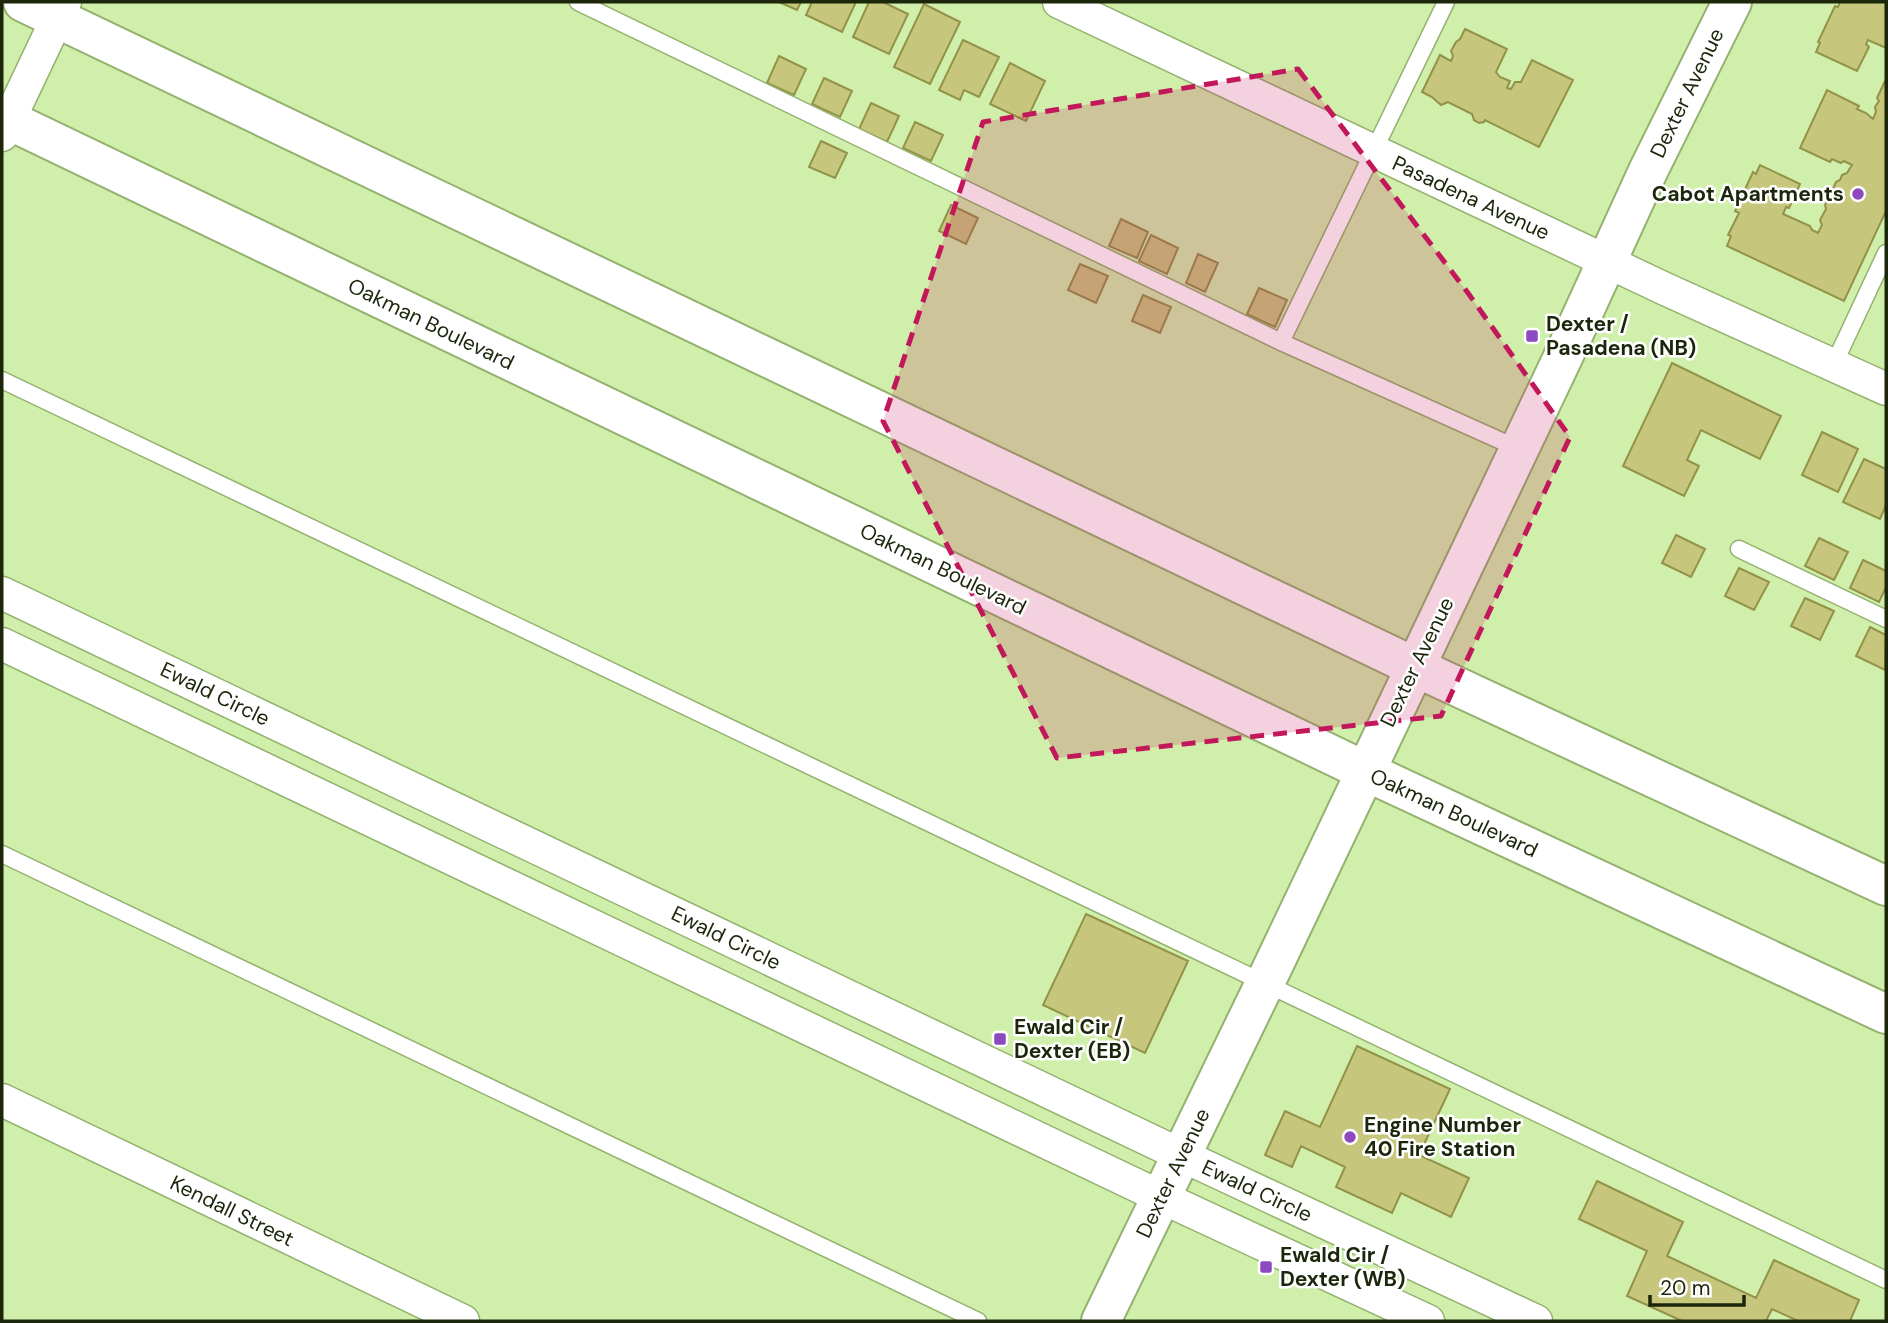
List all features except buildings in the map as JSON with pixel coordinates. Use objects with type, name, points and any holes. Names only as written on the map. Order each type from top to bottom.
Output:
[{"type":"street","points":[[23,2],[61,10],[1415,667],[1886,886]]},
{"type":"street","name":"Pasadena Avenue","points":[[1059,2],[1663,288],[1886,389]]},
{"type":"street","name":"Dexter Avenue","points":[[1101,1321],[1265,983],[1606,260],[1732,2]]},
{"type":"street","points":[[4,124],[61,10]]},
{"type":"street","name":"Oakman Boulevard","points":[[4,124],[42,138],[1365,771],[1886,1014]]},
{"type":"street","name":"Ewald Circle","points":[[2,593],[1181,1156],[1536,1321]]},
{"type":"street","points":[[2,643],[1428,1321]]},
{"type":"street","name":"Kendall Street","points":[[2,1100],[463,1321]]},
{"type":"street","points":[[1434,1321],[1452,1282]]},
{"type":"lane","points":[[578,2],[1281,342],[1519,449]]},
{"type":"lane","points":[[1281,342],[1446,2]]},
{"type":"lane","points":[[1834,364],[1886,253]]},
{"type":"lane","points":[[2,380],[1886,1280]]},
{"type":"lane","points":[[1739,549],[1886,619]]},
{"type":"lane","points":[[2,854],[978,1321]]},
{"type":"highlighted area","points":[[1298,69],[1468,293],[1570,437],[1441,716],[1057,758],[883,421],[983,122]]},
{"type":"place","name":"Cabot Apartments","points":[[1858,194]]},
{"type":"place","name":"Dexter / Pasadena (NB)","points":[[1532,336]]},
{"type":"place","name":"Ewald Cir / Dexter (EB)","points":[[1000,1039]]},
{"type":"place","name":"Engine Number 40 Fire Station","points":[[1350,1137]]},
{"type":"place","name":"Ewald Cir / Dexter (WB)","points":[[1266,1267]]}]
